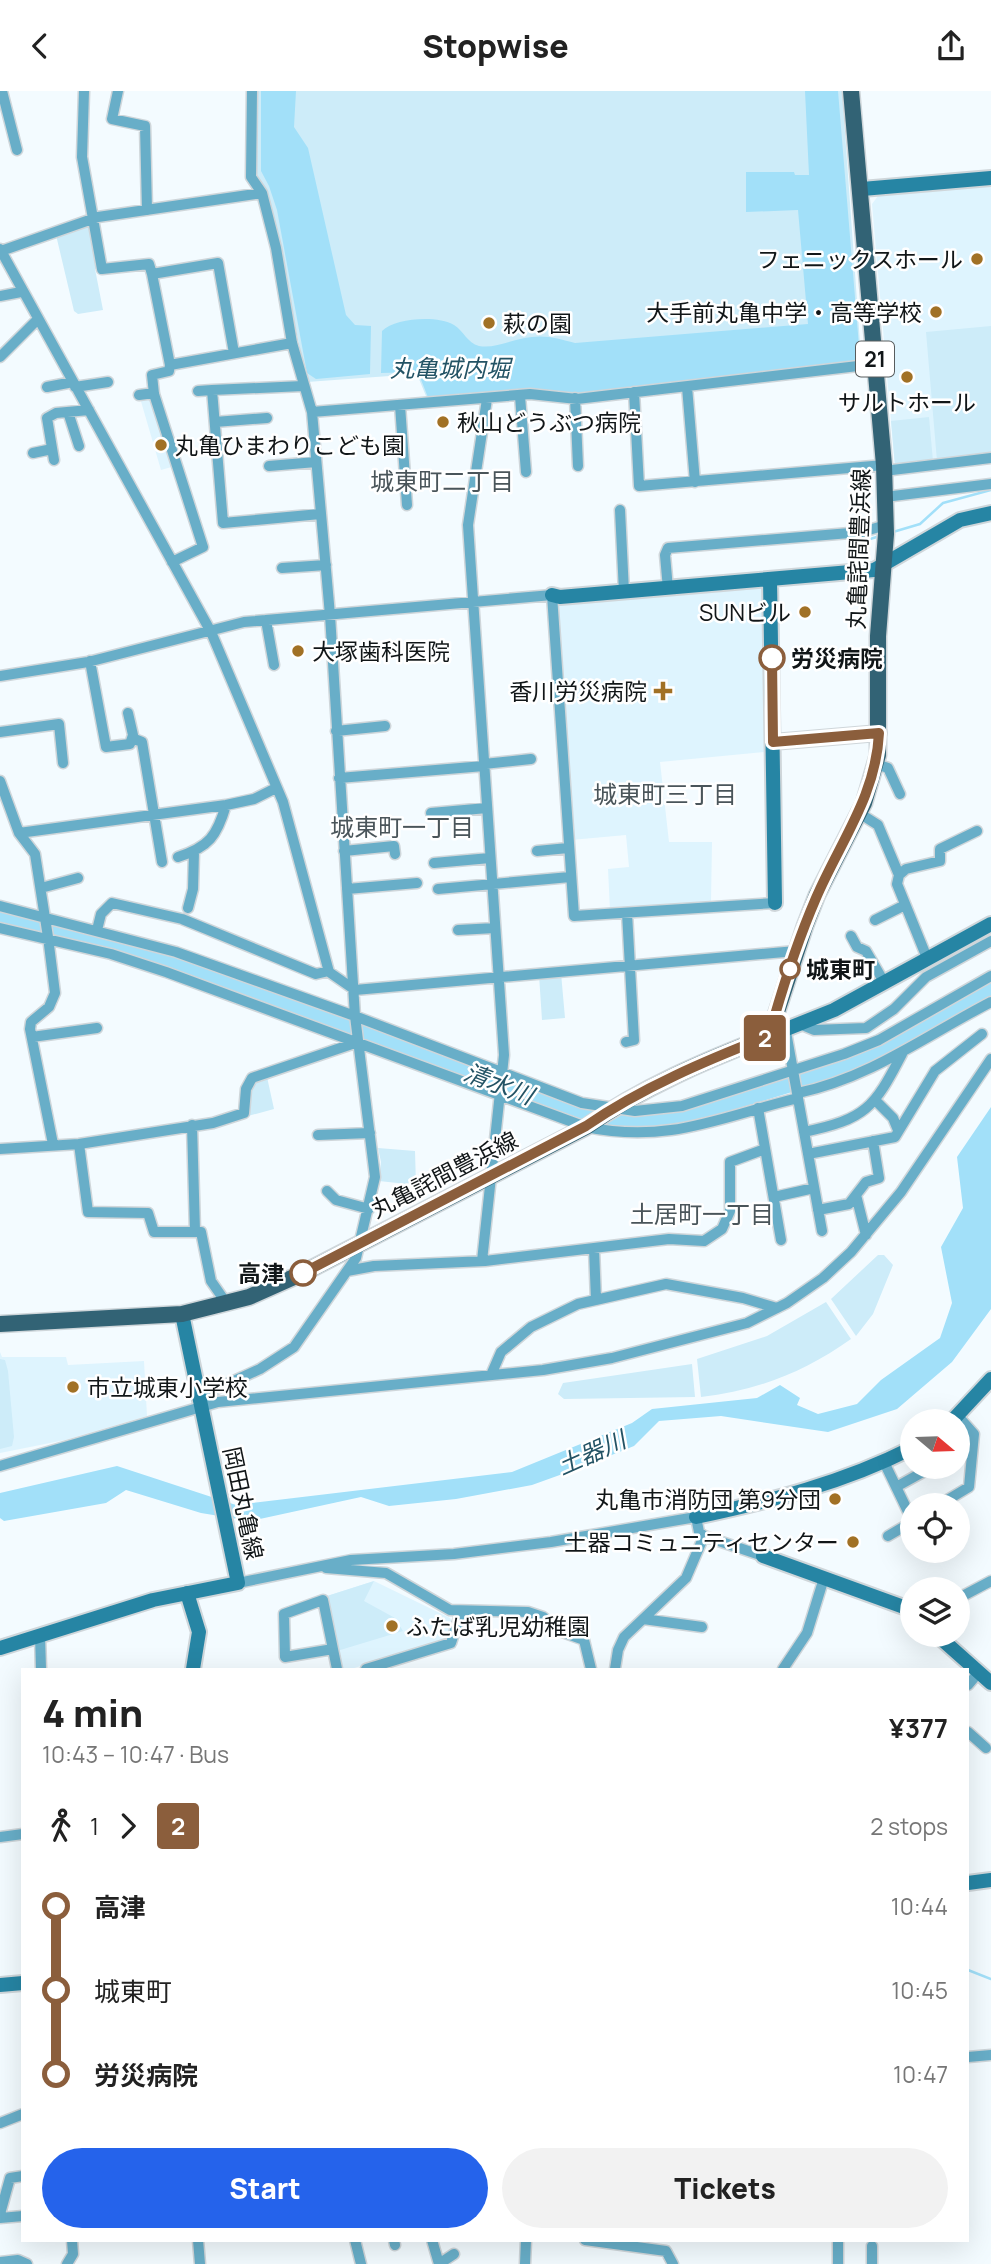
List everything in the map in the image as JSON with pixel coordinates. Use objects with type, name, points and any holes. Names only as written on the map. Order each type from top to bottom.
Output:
[{"type":"main road","name":"丸亀詫間豊浜線","points":[[0,1324],[182,1314],[228,1304],[267,1290],[587,1126],[611,1109],[737,1047],[769,1036],[817,895],[859,813],[876,764],[879,733],[878,646],[886,532],[884,468],[862,189],[851,91]]},
{"type":"street","points":[[2,91],[17,150]]},
{"type":"street","points":[[84,91],[82,157],[102,269],[149,264],[170,365],[169,371],[152,375],[153,393],[203,547],[172,562]]},
{"type":"street","points":[[118,91],[112,119],[145,126],[147,210]]},
{"type":"street","points":[[203,1412],[214,1391],[261,1369],[294,1347],[347,1271],[361,1243],[375,1166],[355,1016],[330,615],[312,412],[292,343],[276,248],[262,193],[251,177],[251,91]]},
{"type":"street","points":[[862,189],[991,178]]},
{"type":"street","points":[[262,193],[93,218],[0,250],[211,632],[283,802],[329,971],[341,983],[355,990],[498,975],[796,951]]},
{"type":"street","points":[[152,274],[218,263],[234,353]]},
{"type":"street","points":[[0,296],[21,292]]},
{"type":"street","points":[[0,357],[37,320]]},
{"type":"street","points":[[170,365],[292,343]]},
{"type":"street","points":[[312,412],[520,396],[575,398],[634,393],[875,364]]},
{"type":"street","points":[[47,387],[108,382]]},
{"type":"street","points":[[198,391],[303,386]]},
{"type":"street","points":[[687,387],[695,482]]},
{"type":"street","points":[[212,390],[223,523],[320,514]]},
{"type":"street","points":[[139,395],[153,393]]},
{"type":"street","points":[[634,393],[639,487],[991,458]]},
{"type":"street","points":[[520,396],[526,473]]},
{"type":"street","points":[[575,398],[578,466]]},
{"type":"street","points":[[482,1261],[503,1074],[468,525],[487,399]]},
{"type":"street","points":[[400,405],[407,505]]},
{"type":"street","points":[[33,453],[53,455],[47,418],[89,410]]},
{"type":"street","points":[[68,412],[79,446]]},
{"type":"street","points":[[215,422],[267,418]]},
{"type":"street","points":[[270,466],[316,462]]},
{"type":"street","points":[[885,497],[991,484]]},
{"type":"street","points":[[620,510],[624,591]]},
{"type":"street","points":[[0,676],[90,661],[244,622],[874,570],[960,520],[991,513]]},
{"type":"street","points":[[668,589],[665,555],[668,548],[886,532]]},
{"type":"street","points":[[282,568],[326,565]]},
{"type":"street","points":[[552,595],[574,916],[775,903],[770,579]]},
{"type":"street","points":[[266,620],[274,665]]},
{"type":"street","points":[[90,661],[106,747],[130,744],[132,739],[128,713]]},
{"type":"street","points":[[0,732],[59,724],[62,763]]},
{"type":"street","points":[[336,731],[386,727]]},
{"type":"street","points":[[773,742],[879,733]]},
{"type":"street","points":[[132,739],[142,742],[162,862]]},
{"type":"street","points":[[339,778],[531,759]]},
{"type":"street","points":[[876,764],[888,768],[900,794]]},
{"type":"street","points":[[0,782],[19,833],[35,854],[41,888],[55,993],[49,1007],[31,1022],[53,1144]]},
{"type":"street","points":[[19,833],[226,805],[254,799],[276,788]]},
{"type":"street","points":[[178,857],[208,849],[226,805]]},
{"type":"street","points":[[431,813],[487,808]]},
{"type":"street","points":[[859,813],[878,825],[899,875],[897,884],[927,958]]},
{"type":"street","points":[[899,875],[906,869],[940,861],[940,849],[977,831]]},
{"type":"street","points":[[344,851],[394,846],[395,854]]},
{"type":"street","points":[[537,851],[568,848]]},
{"type":"street","points":[[188,908],[194,852]]},
{"type":"street","points":[[434,863],[490,858]]},
{"type":"street","points":[[438,888],[455,891],[492,884],[570,877]]},
{"type":"street","points":[[41,888],[78,878]]},
{"type":"street","points":[[347,889],[417,883]]},
{"type":"street","points":[[97,930],[101,914],[112,903],[182,919],[316,974],[329,971]]},
{"type":"street","points":[[875,920],[905,905]]},
{"type":"street","points":[[0,906],[176,952],[355,1016],[582,1103],[611,1109],[655,1111],[682,1106],[794,1073],[878,1040],[991,976]]},
{"type":"street","points":[[626,1042],[634,1040],[627,913]]},
{"type":"street","points":[[769,1036],[802,1025],[991,924]]},
{"type":"street","points":[[0,928],[172,973],[587,1126],[634,1134],[701,1127],[847,1079],[902,1053],[991,1002]]},
{"type":"street","points":[[458,930],[495,928]]},
{"type":"street","points":[[851,936],[858,947],[870,949],[884,982]]},
{"type":"street","points":[[802,1025],[814,1030],[866,1028],[894,1009],[926,977],[991,941]]},
{"type":"street","points":[[945,948],[963,955]]},
{"type":"street","points":[[32,1037],[77,1026],[97,1028]]},
{"type":"street","points":[[786,1032],[822,1231]]},
{"type":"street","points":[[808,1154],[895,1137],[935,1071],[982,1034]]},
{"type":"street","points":[[0,1149],[79,1144],[213,1123],[244,1113],[246,1089],[252,1079],[358,1042]]},
{"type":"street","points":[[804,1132],[849,1118],[870,1108],[902,1053]]},
{"type":"street","points":[[0,1466],[203,1412],[218,1402],[491,1375],[612,1357],[747,1323],[777,1308],[823,1277],[866,1235],[901,1192],[991,1059]]},
{"type":"street","points":[[876,1101],[893,1118],[898,1130]]},
{"type":"street","points":[[758,1108],[781,1240]]},
{"type":"street","points":[[192,1125],[195,1231]]},
{"type":"street","points":[[318,1135],[370,1133]]},
{"type":"street","points":[[818,1210],[849,1204],[866,1182],[879,1178],[873,1141]]},
{"type":"street","points":[[79,1144],[88,1212],[148,1213],[154,1232],[201,1232],[211,1281],[228,1304]]},
{"type":"street","points":[[347,1271],[374,1266],[482,1261],[669,1239],[704,1241],[722,1229],[730,1212],[730,1162],[765,1149]]},
{"type":"street","points":[[774,1197],[814,1188]]},
{"type":"street","points":[[331,1211],[331,1195],[369,1209]]},
{"type":"street","points":[[856,1195],[866,1235]]},
{"type":"street","points":[[594,1248],[596,1300]]},
{"type":"street","points":[[491,1375],[501,1352],[531,1327],[578,1304],[666,1284],[743,1298],[777,1308]]},
{"type":"street","name":"岡田丸亀線","points":[[0,1648],[237,1580],[182,1314]]},
{"type":"street","points":[[964,1409],[991,1379]]},
{"type":"street","points":[[958,1493],[968,1487],[974,1442],[974,1434],[970,1431]]},
{"type":"street","points":[[970,1444],[974,1442]]},
{"type":"street","points":[[237,1580],[312,1566],[551,1542],[696,1517],[779,1498],[900,1454]]},
{"type":"street","points":[[884,1462],[900,1496]]},
{"type":"street","points":[[896,1487],[910,1479]]},
{"type":"street","points":[[696,1517],[699,1532],[704,1536],[900,1605]]},
{"type":"street","points":[[888,1536],[900,1528]]},
{"type":"street","points":[[615,1668],[618,1650],[624,1637],[686,1578],[704,1536]]},
{"type":"street","points":[[312,1566],[386,1573],[450,1610],[504,1610],[536,1614],[562,1632],[584,1640],[591,1668]]},
{"type":"street","points":[[784,1668],[807,1633],[824,1578]]},
{"type":"street","points":[[970,1592],[991,1581]]},
{"type":"street","points":[[187,1593],[199,1632],[192,1668]]},
{"type":"street","points":[[333,1649],[285,1657],[284,1613],[323,1600],[333,1649],[337,1668]]},
{"type":"street","points":[[375,1668],[451,1643],[461,1612]]},
{"type":"street","points":[[643,1619],[702,1627]]},
{"type":"street","points":[[40,1635],[41,1668]]},
{"type":"street","points":[[951,1647],[991,1683]]},
{"type":"street","points":[[969,1684],[979,1672]]},
{"type":"street","points":[[969,1733],[986,1748]]},
{"type":"street","points":[[0,1837],[21,1834]]},
{"type":"street","points":[[969,1874],[991,1871]]},
{"type":"street","points":[[969,1883],[991,1880]]},
{"type":"street","points":[[0,1975],[21,1973]]},
{"type":"street","points":[[0,1985],[21,1983]]},
{"type":"street","points":[[969,2057],[991,2055]]},
{"type":"street","points":[[0,2123],[21,2115]]},
{"type":"street","points":[[21,2176],[10,2178],[0,2216],[21,2216]]},
{"type":"street","points":[[67,2264],[74,2254],[72,2242]]},
{"type":"street","points":[[198,2242],[200,2264]]},
{"type":"street","points":[[356,2242],[361,2264]]},
{"type":"street","points":[[433,2242],[439,2264],[454,2254]]},
{"type":"street","points":[[526,2242],[526,2264]]},
{"type":"street","points":[[600,2242],[666,2251],[673,2264]]},
{"type":"street","points":[[838,2242],[838,2264]]},
{"type":"street","points":[[872,2246],[872,2264]]},
{"type":"street","points":[[0,2262],[18,2260],[27,2264]]},
{"type":"shaded area","points":[[256,91],[842,91],[861,357],[850,363],[585,395],[428,401],[417,374],[307,382],[267,192],[254,169]]},
{"type":"shaded area","name":"大手前丸亀中学・高等学校","points":[[991,185],[991,454],[895,466],[872,204],[878,196]]},
{"type":"shaded area","points":[[88,224],[99,267],[95,269],[103,310],[78,314],[74,311],[56,235]]},
{"type":"shaded area","points":[[991,326],[991,454],[937,461],[926,332]]},
{"type":"shaded area","name":"丸亀ひまわりこども園","points":[[149,397],[175,466],[161,470],[140,398]]},
{"type":"shaded area","points":[[929,417],[933,461],[895,466],[891,421]]},
{"type":"shaded area","name":"香川労災病院","points":[[763,587],[765,752],[660,762],[669,842],[712,842],[711,902],[610,910],[608,869],[629,867],[626,835],[571,840],[556,610],[560,605]]},
{"type":"shaded area","points":[[561,973],[565,1018],[542,1020],[539,975]]},
{"type":"shaded area","points":[[267,1077],[274,1109],[248,1116],[248,1099],[254,1082]]},
{"type":"shaded area","points":[[378,1148],[415,1151],[416,1185],[379,1181],[381,1162]]},
{"type":"shaded area","points":[[878,1255],[884,1255],[893,1265],[873,1314],[856,1336],[831,1299]]},
{"type":"shaded area","points":[[826,1302],[851,1339],[816,1361],[761,1385],[701,1397],[697,1359],[767,1336]]},
{"type":"shaded area","name":"市立城東小学校","points":[[0,1352],[2,1357],[66,1357],[68,1365],[144,1361],[147,1416],[65,1440],[0,1453]]},
{"type":"shaded area","points":[[0,1359],[5,1360],[8,1371],[14,1437],[12,1446],[0,1449]]},
{"type":"shaded area","points":[[692,1364],[695,1397],[564,1399],[558,1394],[563,1383]]},
{"type":"shaded area","name":"ふたば乳児幼稚園","points":[[374,1581],[450,1618],[452,1622],[447,1639],[354,1668],[340,1668],[327,1596]]},
{"type":"shaded area","points":[[374,1581],[364,1601],[395,1618],[403,1631],[337,1651],[327,1596]]},
{"type":"water","name":"丸亀城内堀","points":[[261,91],[296,91],[294,127],[308,148],[346,315],[355,325],[371,326],[370,374],[316,379],[307,373],[277,210],[261,171]]},
{"type":"water","name":"丸亀城内堀","points":[[805,91],[838,91],[860,358],[850,363],[585,394],[533,392],[429,400],[418,372],[381,373],[382,331],[396,323],[416,319],[447,322],[454,325],[471,342],[485,347],[538,337],[575,343],[808,324],[798,210],[746,212],[746,172],[794,172],[795,175],[809,175]]},
{"type":"water","name":"土器川","points":[[991,1107],[991,1309],[952,1362],[897,1409],[828,1432],[721,1416],[659,1421],[634,1446],[582,1467],[532,1485],[456,1499],[389,1506],[361,1497],[250,1521],[201,1513],[126,1490],[106,1503],[4,1521],[0,1518],[0,1493],[117,1466],[236,1505],[512,1472],[632,1423],[652,1409],[757,1398],[780,1385],[800,1398],[797,1405],[818,1414],[857,1404],[881,1380],[940,1338],[952,1303],[941,1247],[963,1208],[957,1157]]},
{"type":"waterway","points":[[893,532],[920,524],[943,503],[991,490]]},
{"type":"waterway","points":[[870,539],[880,536]]},
{"type":"waterway","name":"清水川","points":[[0,918],[204,972],[574,1111],[618,1123],[677,1119],[836,1070],[884,1051],[991,989]]},
{"type":"waterway","points":[[969,1970],[991,1979]]},
{"type":"bus line","name":"2","points":[[303,1273],[586,1126],[611,1109],[737,1047],[769,1036],[817,895],[868,793],[878,755],[879,733],[773,742],[772,658]]},
{"type":"place","name":"フェニックスホール","points":[[977,259]]},
{"type":"place","name":"大手前丸亀中学・高等学校","points":[[936,312]]},
{"type":"place","name":"萩の園","points":[[489,323]]},
{"type":"place","name":"サルトホール","points":[[907,377]]},
{"type":"place","name":"秋山どうぶつ病院","points":[[443,422]]},
{"type":"place","name":"丸亀ひまわりこども園","points":[[161,445]]},
{"type":"place","name":"SUNビル","points":[[805,612]]},
{"type":"place","name":"大塚歯科医院","points":[[298,651]]},
{"type":"place","name":"労災病院","points":[[772,658]]},
{"type":"place","name":"香川労災病院","points":[[663,691]]},
{"type":"place","name":"城東町","points":[[790,969]]},
{"type":"place","name":"高津","points":[[303,1273]]},
{"type":"place","name":"市立城東小学校","points":[[73,1387]]},
{"type":"place","name":"丸亀市消防団 第9分団","points":[[835,1499]]},
{"type":"place","name":"土器コミュニティセンター","points":[[853,1542]]},
{"type":"place","name":"ふたば乳児幼稚園","points":[[392,1626]]},
{"type":"district","name":"城東町二丁目","points":[[442,480]]},
{"type":"district","name":"城東町三丁目","points":[[665,793]]},
{"type":"district","name":"城東町一丁目","points":[[402,826]]},
{"type":"district","name":"土居町一丁目","points":[[702,1213]]}]
